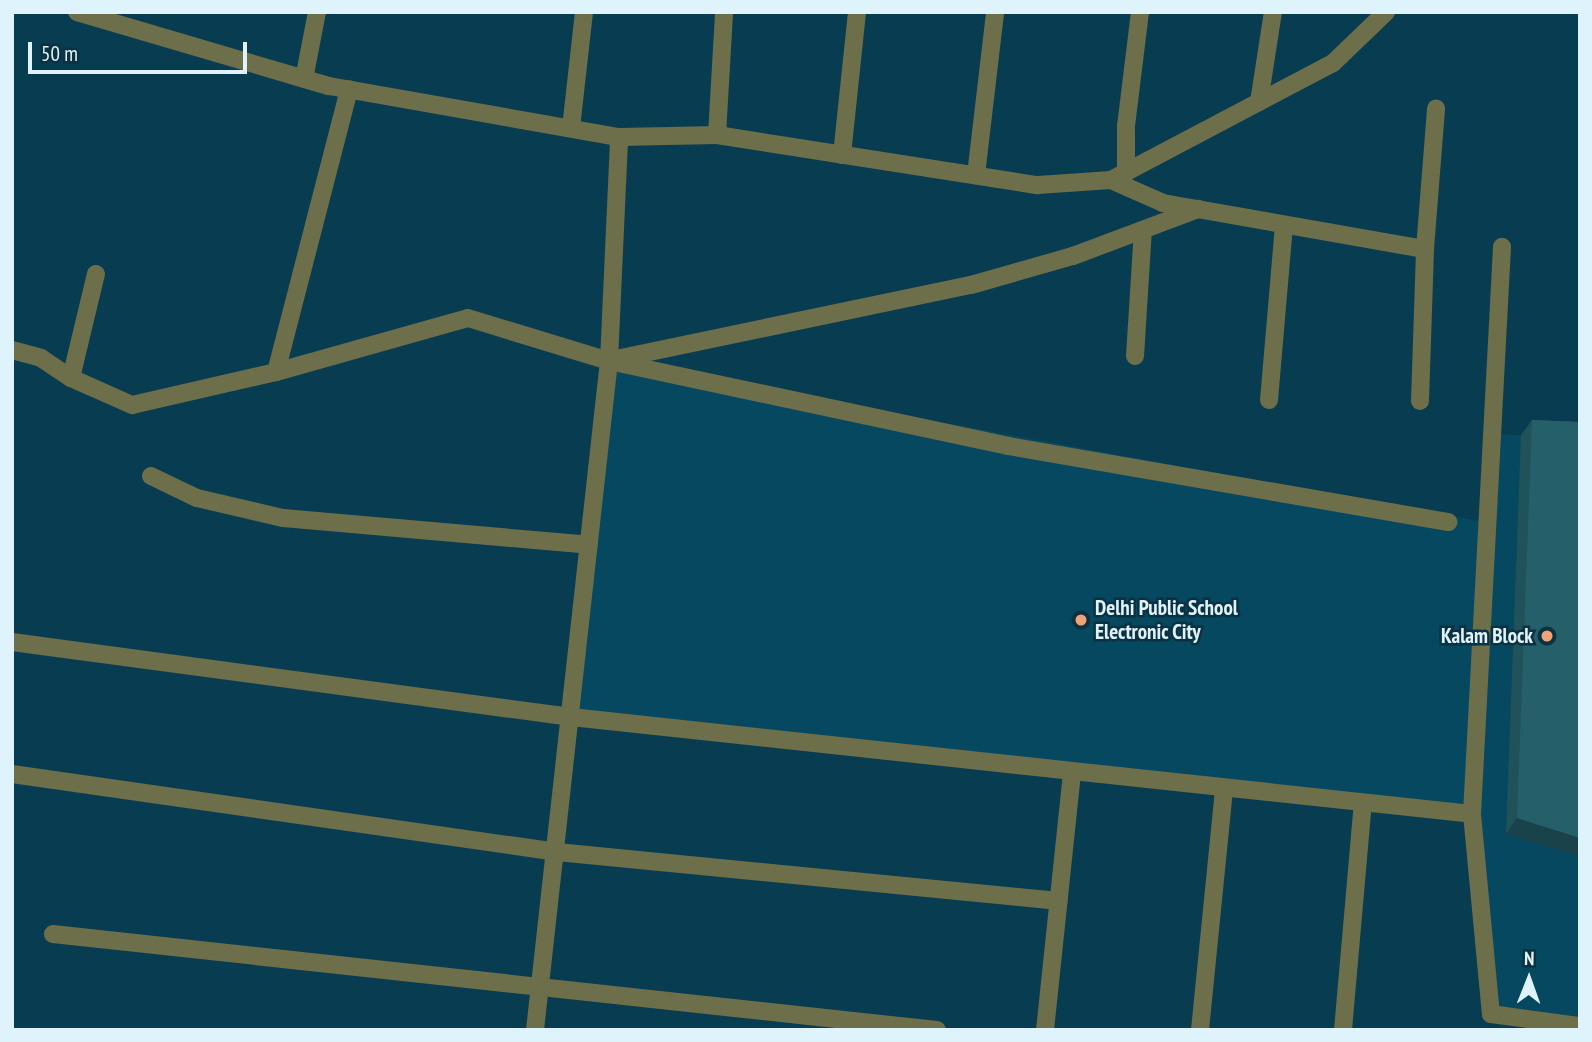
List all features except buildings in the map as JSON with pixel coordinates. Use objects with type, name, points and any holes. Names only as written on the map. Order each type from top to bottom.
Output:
[{"type":"street","points":[[78,12],[304,79],[349,89],[619,137],[717,135],[1038,185],[1119,176],[1333,63],[1386,12]]},
{"type":"street","points":[[304,79],[317,12]]},
{"type":"street","points":[[571,128],[584,12]]},
{"type":"street","points":[[717,135],[724,12]]},
{"type":"street","points":[[842,155],[857,12]]},
{"type":"street","points":[[1140,12],[1119,176],[1132,193],[1284,226],[1425,249]]},
{"type":"street","points":[[1259,102],[1273,12]]},
{"type":"street","points":[[976,175],[995,13]]},
{"type":"street","points":[[276,372],[349,89]]},
{"type":"street","points":[[1420,401],[1425,249],[1436,108]]},
{"type":"street","points":[[535,1030],[557,852],[609,361],[619,137]]},
{"type":"street","points":[[609,361],[971,285],[1143,230],[1198,209]]},
{"type":"street","points":[[1269,400],[1284,226]]},
{"type":"street","points":[[1135,356],[1143,230]]},
{"type":"street","points":[[1502,247],[1472,814],[1490,1022],[1580,1026]]},
{"type":"street","points":[[71,378],[96,274]]},
{"type":"street","points":[[12,351],[41,358],[71,378],[132,405],[276,372],[468,318],[609,361],[1008,446],[1448,522]]},
{"type":"street","points":[[151,477],[197,498],[283,518],[589,545]]},
{"type":"street","points":[[12,642],[571,717],[1472,814]]},
{"type":"street","points":[[1045,1030],[1072,772]]},
{"type":"street","points":[[12,774],[557,852],[1059,901]]},
{"type":"street","points":[[1200,1030],[1224,788]]},
{"type":"street","points":[[1343,1030],[1363,803]]},
{"type":"street","points":[[53,934],[937,1030]]},
{"type":"shaded area","name":"Delhi Public School Electronic City","points":[[609,361],[1484,522],[1491,434],[1580,438],[1580,1027],[1491,1014],[1472,814],[571,717]]},
{"type":"place","name":"Delhi Public School Electronic City","points":[[1081,620]]},
{"type":"place","name":"Kalam Block","points":[[1547,636]]}]
